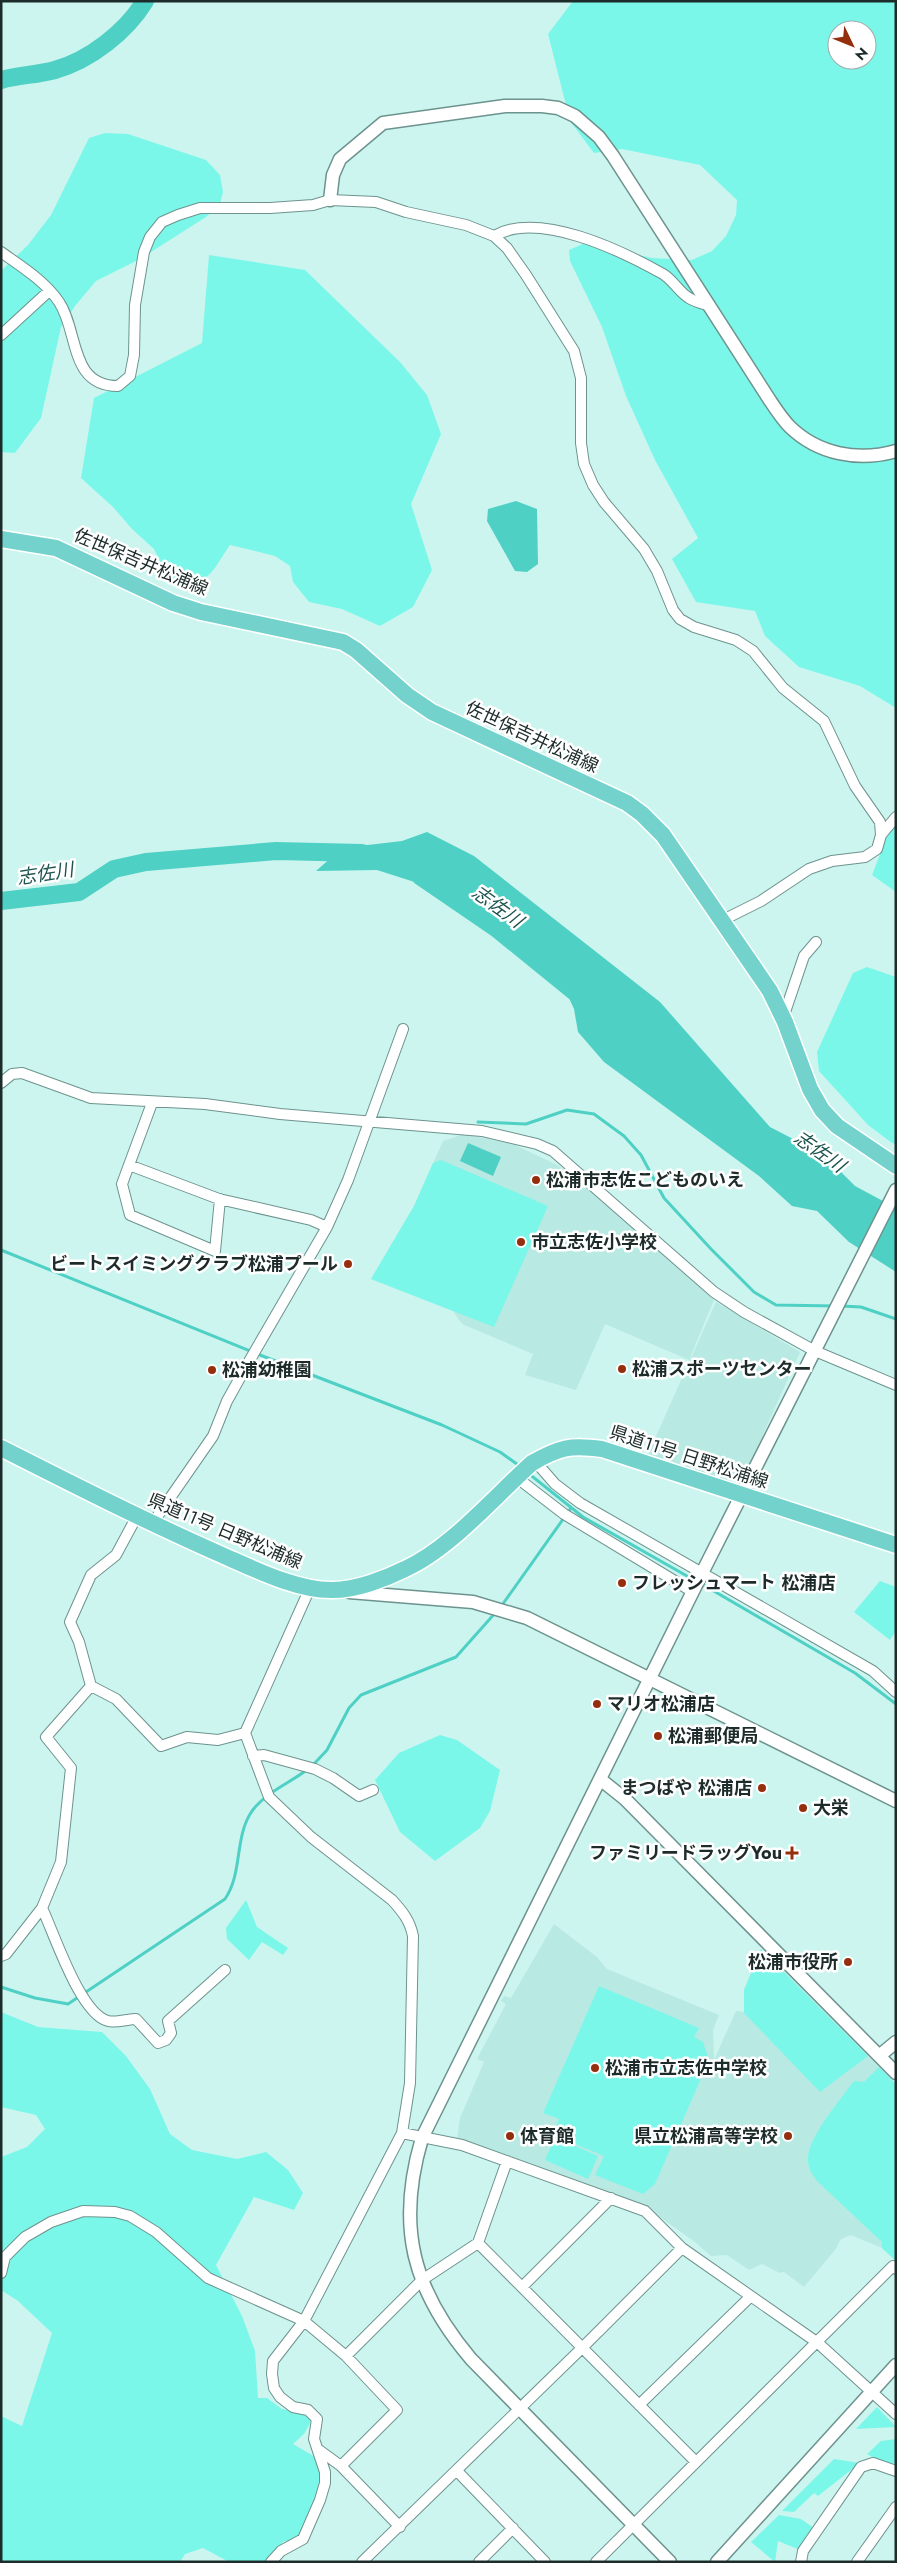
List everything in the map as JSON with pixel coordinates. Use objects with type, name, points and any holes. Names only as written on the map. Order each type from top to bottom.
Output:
[{"type":"main road","name":"佐世保吉井松浦線","points":[[1,539],[56,548],[131,584],[201,612],[343,642],[356,650],[407,695],[432,712],[627,803],[663,835],[770,991],[783,1018],[810,1090],[822,1110],[837,1126],[896,1166]]},
{"type":"main road","name":"県道11号 日野松浦線","points":[[1,1448],[152,1524],[250,1567],[310,1588],[334,1590],[370,1582],[405,1569],[432,1555],[533,1462],[551,1452],[574,1446],[602,1449],[896,1545]]},
{"type":"street","points":[[330,200],[333,174],[340,159],[383,123],[505,106],[558,108],[584,123],[613,156],[774,406],[789,426],[812,444],[838,454],[860,456],[896,451]]},
{"type":"street","points":[[1,252],[33,275],[49,291],[64,311],[81,366],[91,378],[105,386],[118,386],[130,376],[135,305],[144,252],[150,237],[162,222],[200,208],[270,208],[313,205],[330,200],[376,202],[406,212],[466,226],[494,236],[507,248],[574,351],[581,378],[581,443],[584,464],[593,486],[604,502],[644,549],[657,571],[673,610],[680,619],[694,628],[736,640],[753,652],[783,688],[824,721],[855,786],[880,822],[881,835],[877,849],[865,857],[832,861],[809,869],[761,901],[723,920]]},
{"type":"street","points":[[494,236],[506,230],[519,227],[575,235],[607,245],[665,275],[689,298],[710,306]]},
{"type":"street","points":[[1,335],[49,291]]},
{"type":"street","points":[[881,835],[896,817]]},
{"type":"street","points":[[783,1018],[804,956],[816,942]]},
{"type":"street","points":[[152,1524],[213,1436],[227,1401],[257,1346],[327,1227],[348,1180],[403,1029]]},
{"type":"street","points":[[1,1083],[12,1074],[22,1073],[92,1098],[205,1104],[280,1114],[482,1132],[536,1144],[553,1152],[714,1292],[744,1312],[815,1351],[896,1385]]},
{"type":"street","points":[[152,1102],[122,1184],[130,1215],[215,1251],[220,1199]]},
{"type":"street","points":[[129,1165],[220,1199],[311,1220],[327,1227]]},
{"type":"street","points":[[670,2562],[471,2359],[454,2339],[437,2312],[422,2280],[411,2244],[409,2205],[413,2168],[422,2138],[697,1582],[743,1496],[896,1190]]},
{"type":"street","points":[[533,1462],[568,1496],[697,1582]]},
{"type":"street","points":[[516,1477],[566,1516],[873,1671],[896,1692]]},
{"type":"street","points":[[137,1516],[116,1555],[91,1575],[70,1622],[79,1642],[90,1686],[116,1699],[161,1746],[187,1737],[218,1740],[245,1734]]},
{"type":"street","points":[[271,2562],[281,2551],[297,2544],[307,2534],[325,2483],[323,2461],[316,2448],[314,2439],[317,2419],[308,2410],[286,2403],[274,2388],[272,2374],[276,2356],[304,2321],[402,2133],[410,2083],[413,1945],[410,1924],[404,1912],[392,1900],[311,1837],[268,1793],[245,1734],[310,1588]]},
{"type":"street","points":[[334,1590],[473,1602],[527,1618],[896,1801]]},
{"type":"street","points":[[1,1956],[6,1954],[42,1908],[61,1862],[71,1768],[46,1738],[90,1686]]},
{"type":"street","points":[[252,1756],[264,1755],[310,1768],[333,1778],[359,1796],[373,1790]]},
{"type":"street","points":[[600,1779],[626,1798],[896,2073]]},
{"type":"street","points":[[42,1908],[78,1989],[94,2012],[108,2021],[136,2019],[158,2042],[166,2040],[171,2032],[168,2020],[225,1970]]},
{"type":"street","points":[[880,2056],[896,2042]]},
{"type":"street","points":[[402,2133],[462,2145],[645,2211],[682,2248],[818,2343],[896,2414]]},
{"type":"street","points":[[346,2356],[422,2280],[478,2242],[507,2161]]},
{"type":"street","points":[[523,2286],[611,2198]]},
{"type":"street","points":[[1,2273],[5,2257],[25,2237],[51,2222],[83,2211],[115,2212],[130,2216],[156,2232],[208,2278],[304,2321],[346,2356],[397,2410],[341,2466]]},
{"type":"street","points":[[478,2242],[696,2462]]},
{"type":"street","points":[[362,2562],[400,2527],[682,2248]]},
{"type":"street","points":[[596,2562],[818,2343],[893,2266],[896,2268]]},
{"type":"street","points":[[639,2406],[750,2297]]},
{"type":"street","points":[[717,2562],[896,2365]]},
{"type":"street","points":[[316,2448],[341,2466],[400,2527]]},
{"type":"street","points":[[801,2562],[803,2551],[861,2467],[873,2462],[896,2471]]},
{"type":"street","points":[[457,2471],[545,2562]]},
{"type":"street","points":[[858,2562],[896,2507]]},
{"type":"street","points":[[479,2562],[513,2528]]},
{"type":"shaded area","points":[[573,1],[896,1],[896,708],[860,686],[799,667],[765,636],[755,611],[696,602],[672,559],[698,538],[655,460],[626,396],[602,327],[570,261],[569,250],[585,243],[652,258],[692,260],[712,251],[726,236],[736,215],[737,200],[700,165],[622,149],[594,153],[570,121],[548,34]]},
{"type":"shaded area","points":[[105,133],[128,134],[206,160],[220,175],[223,192],[220,204],[206,217],[140,259],[96,281],[75,306],[61,327],[41,418],[15,453],[1,452],[1,271],[28,245],[51,215],[89,138]]},
{"type":"shaded area","points":[[209,255],[305,270],[400,362],[427,395],[441,434],[411,504],[432,570],[413,607],[380,626],[342,609],[309,602],[293,582],[290,566],[275,556],[230,545],[215,568],[205,578],[190,584],[179,585],[164,569],[154,549],[132,529],[113,507],[81,478],[94,398],[202,343]]},
{"type":"shaded area","points":[[896,813],[896,892],[872,875]]},
{"type":"shaded area","points":[[867,967],[896,977],[896,1144],[868,1125],[819,1071],[817,1052],[853,973]]},
{"type":"shaded area","name":"市立志佐小学校","points":[[464,1134],[513,1144],[557,1165],[578,1179],[714,1300],[689,1360],[605,1324],[576,1390],[525,1375],[533,1354],[462,1324],[453,1311],[371,1279],[414,1206],[443,1141]]},
{"type":"shaded area","points":[[441,1160],[548,1206],[494,1327],[371,1279],[414,1206],[433,1163]]},
{"type":"shaded area","points":[[716,1302],[800,1352],[740,1486],[648,1454]]},
{"type":"shaded area","points":[[880,1581],[896,1587],[896,1631],[890,1640],[854,1612]]},
{"type":"shaded area","points":[[440,1735],[457,1740],[500,1770],[490,1811],[480,1828],[435,1861],[400,1832],[375,1780],[399,1753]]},
{"type":"shaded area","points":[[246,1900],[257,1927],[288,1948],[283,1955],[262,1942],[249,1960],[227,1939],[226,1928]]},
{"type":"shaded area","points":[[554,1924],[597,1957],[607,1969],[719,2015],[713,2030],[714,2060],[736,2011],[744,2012],[744,1990],[761,1949],[896,2084],[896,2261],[882,2248],[851,2235],[841,2239],[835,2250],[804,2287],[784,2272],[780,2273],[762,2264],[749,2270],[727,2255],[711,2256],[695,2242],[643,2205],[457,2139],[460,2118],[484,2062],[477,2059],[506,2004],[501,2001],[504,1996],[511,1998]]},
{"type":"shaded area","points":[[761,1949],[868,2056],[820,2092],[744,2013],[744,1990]]},
{"type":"shaded area","points":[[599,1986],[699,2028],[694,2037],[703,2042],[709,2060],[655,2184],[643,2194],[595,2175],[604,2156],[553,2135],[559,2119],[543,2113]]},
{"type":"shaded area","points":[[1,2012],[38,2027],[102,2032],[126,2056],[150,2089],[170,2134],[192,2150],[237,2159],[266,2152],[288,2170],[303,2193],[294,2210],[254,2197],[216,2265],[242,2316],[255,2351],[258,2398],[267,2398],[282,2409],[306,2414],[312,2420],[304,2434],[293,2444],[317,2458],[320,2480],[317,2502],[308,2523],[294,2542],[284,2541],[266,2562],[229,2562],[203,2548],[185,2554],[180,2562],[1,2562],[1,2416],[22,2426],[52,2333],[18,2301],[1,2290],[1,2157],[27,2147],[45,2129],[36,2115],[1,2107]]},
{"type":"shaded area","points":[[879,2067],[896,2084],[896,2261],[882,2248],[882,2242],[817,2181],[808,2163],[809,2151],[813,2141],[833,2108],[854,2081],[864,2082]]},
{"type":"shaded area","points":[[555,2137],[598,2156],[588,2179],[545,2160]]},
{"type":"shaded area","points":[[877,2407],[896,2427],[856,2429]]},
{"type":"shaded area","points":[[896,2439],[896,2464],[879,2461],[867,2454],[881,2441]]},
{"type":"shaded area","points":[[834,2459],[860,2463],[818,2496],[814,2493],[794,2512],[782,2511]]},
{"type":"shaded area","points":[[779,2515],[801,2519],[814,2528],[800,2550],[778,2541],[775,2562],[751,2542]]},
{"type":"water","points":[[516,501],[537,509],[538,564],[527,572],[515,571],[487,521],[488,509]]},
{"type":"water","points":[[427,832],[474,856],[660,1002],[770,1127],[824,1155],[855,1186],[896,1208],[896,1272],[849,1242],[817,1211],[792,1206],[759,1176],[604,1062],[578,1032],[574,1009],[556,969],[518,938],[452,894],[377,870],[316,871],[342,848],[402,841]]},
{"type":"water","points":[[468,1143],[501,1157],[493,1176],[460,1161]]},
{"type":"waterway","points":[[1,80],[55,70],[94,52],[117,34],[145,1]]},
{"type":"waterway","name":"志佐川","points":[[1,901],[79,892],[114,869],[146,862],[276,851],[362,853]]},
{"type":"waterway","name":"志佐川","points":[[420,876],[496,928],[581,997]]},
{"type":"waterway","points":[[478,1122],[526,1124],[567,1110],[594,1114],[624,1136],[641,1155],[664,1198],[754,1292],[776,1305],[835,1306]]},
{"type":"waterway","points":[[1,1250],[260,1355],[442,1425],[500,1452],[521,1467]]},
{"type":"waterway","points":[[841,1306],[861,1307],[896,1319]]},
{"type":"waterway","points":[[528,1473],[583,1517],[694,1580]]},
{"type":"waterway","points":[[500,1608],[571,1508]]},
{"type":"waterway","points":[[700,1583],[855,1673],[896,1704]]},
{"type":"waterway","points":[[313,1765],[327,1750],[349,1708],[361,1695],[456,1657],[496,1612]]},
{"type":"waterway","points":[[1,1987],[35,1998],[68,2004],[225,1899],[231,1889],[243,1832],[246,1821],[252,1811],[264,1798],[308,1769]]},
{"type":"place","name":"松浦市志佐こどものいえ","points":[[536,1180]]},
{"type":"place","name":"市立志佐小学校","points":[[521,1242]]},
{"type":"place","name":"ビートスイミングクラブ松浦プール","points":[[348,1264]]},
{"type":"place","name":"松浦スポーツセンター","points":[[622,1369]]},
{"type":"place","name":"松浦幼稚園","points":[[212,1370]]},
{"type":"place","name":"フレッシュマート 松浦店","points":[[622,1583]]},
{"type":"place","name":"マリオ松浦店","points":[[597,1704]]},
{"type":"place","name":"松浦郵便局","points":[[658,1736]]},
{"type":"place","name":"まつばや 松浦店","points":[[762,1788]]},
{"type":"place","name":"大栄","points":[[803,1808]]},
{"type":"place","name":"ファミリードラッグYou","points":[[792,1853]]},
{"type":"place","name":"松浦市役所","points":[[848,1962]]},
{"type":"place","name":"松浦市立志佐中学校","points":[[595,2068]]},
{"type":"place","name":"体育館","points":[[510,2136]]},
{"type":"place","name":"県立松浦高等学校","points":[[788,2136]]}]
